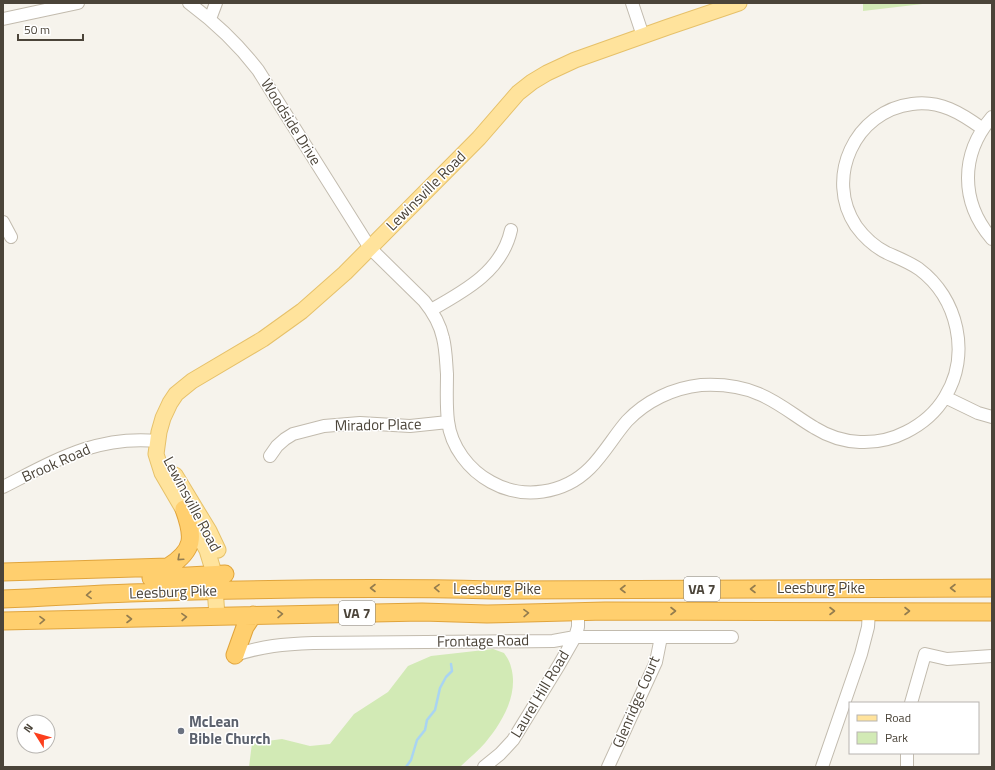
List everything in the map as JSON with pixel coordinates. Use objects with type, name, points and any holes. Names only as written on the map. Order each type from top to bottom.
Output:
[{"type":"highway","points":[[3,572],[168,566],[181,559],[188,548],[191,535],[190,526],[184,509]]},
{"type":"highway","points":[[3,582],[220,583]]},
{"type":"highway","name":"Leesburg Pike","points":[[3,599],[128,593],[220,583],[329,588],[508,590],[992,588]]},
{"type":"highway","name":"Leesburg Pike","points":[[3,621],[422,612],[487,614],[578,612],[992,612]]},
{"type":"highway","points":[[235,655],[245,627],[253,615]]},
{"type":"main road","name":"Lewinsville Road","points":[[220,583],[207,550],[162,473],[156,454],[160,424],[170,403],[183,388],[201,375],[283,326],[324,292],[370,248],[479,138],[514,98],[532,82],[575,60],[740,3]]},
{"type":"main road","name":"Lewinsville Road","points":[[158,441],[165,452],[176,477],[209,530],[221,559],[220,583],[222,616]]},
{"type":"street","points":[[3,19],[78,3]]},
{"type":"street","name":"Woodside Drive","points":[[189,3],[233,39],[258,70],[370,248],[424,301],[431,310],[444,339],[446,353],[448,422],[451,436],[463,458],[482,477],[506,489],[519,492],[535,492],[559,488],[579,477],[596,460],[627,421],[641,409],[668,393],[697,386],[712,385],[744,388],[774,401],[815,429],[828,435],[856,442],[878,441],[900,435],[913,429],[924,421],[935,411],[945,397],[952,383],[959,355],[959,341],[953,313],[939,288],[929,277],[906,260],[886,253],[874,246],[856,226],[849,214],[843,191],[845,162],[856,138],[864,128],[874,119],[897,107],[924,103],[938,105],[962,114],[983,129]]},
{"type":"street","points":[[210,19],[216,3]]},
{"type":"street","points":[[632,3],[643,36]]},
{"type":"street","points":[[992,117],[976,141],[968,166],[969,192],[972,207],[978,220],[992,239]]},
{"type":"street","points":[[3,222],[11,237]]},
{"type":"street","points":[[431,310],[468,288],[490,270],[504,250],[511,230]]},
{"type":"street","points":[[945,397],[978,413],[992,417]]},
{"type":"street","name":"Mirador Place","points":[[270,456],[281,443],[293,434],[324,426],[360,423],[410,426],[448,422]]},
{"type":"street","name":"Brook Road","points":[[3,487],[66,456],[88,447],[113,441],[158,441]]},
{"type":"street","points":[[822,767],[861,654],[868,627],[869,611]]},
{"type":"street","name":"Laurel Hill Road","points":[[484,767],[514,740],[575,637],[578,627],[578,612]]},
{"type":"street","name":"Frontage Road","points":[[235,655],[257,648],[281,644],[553,641],[575,637],[732,637]]},
{"type":"street","name":"Glenridge Court","points":[[608,767],[656,662],[661,637]]},
{"type":"street","points":[[911,702],[925,654],[946,659],[992,656]]},
{"type":"street","points":[[907,754],[907,767]]},
{"type":"green space","points":[[863,3],[931,3],[863,11]]},
{"type":"green space","points":[[493,649],[504,653],[510,663],[513,677],[511,698],[503,717],[491,735],[460,767],[249,767],[252,743],[282,739],[310,746],[330,744],[354,714],[388,692],[408,666],[431,656]]},
{"type":"waterway","points":[[406,767],[411,760],[417,740],[425,730],[427,720],[435,710],[440,688],[446,677],[452,671],[451,664]]},
{"type":"place","name":"McLean Bible Church","points":[[181,731]]}]
